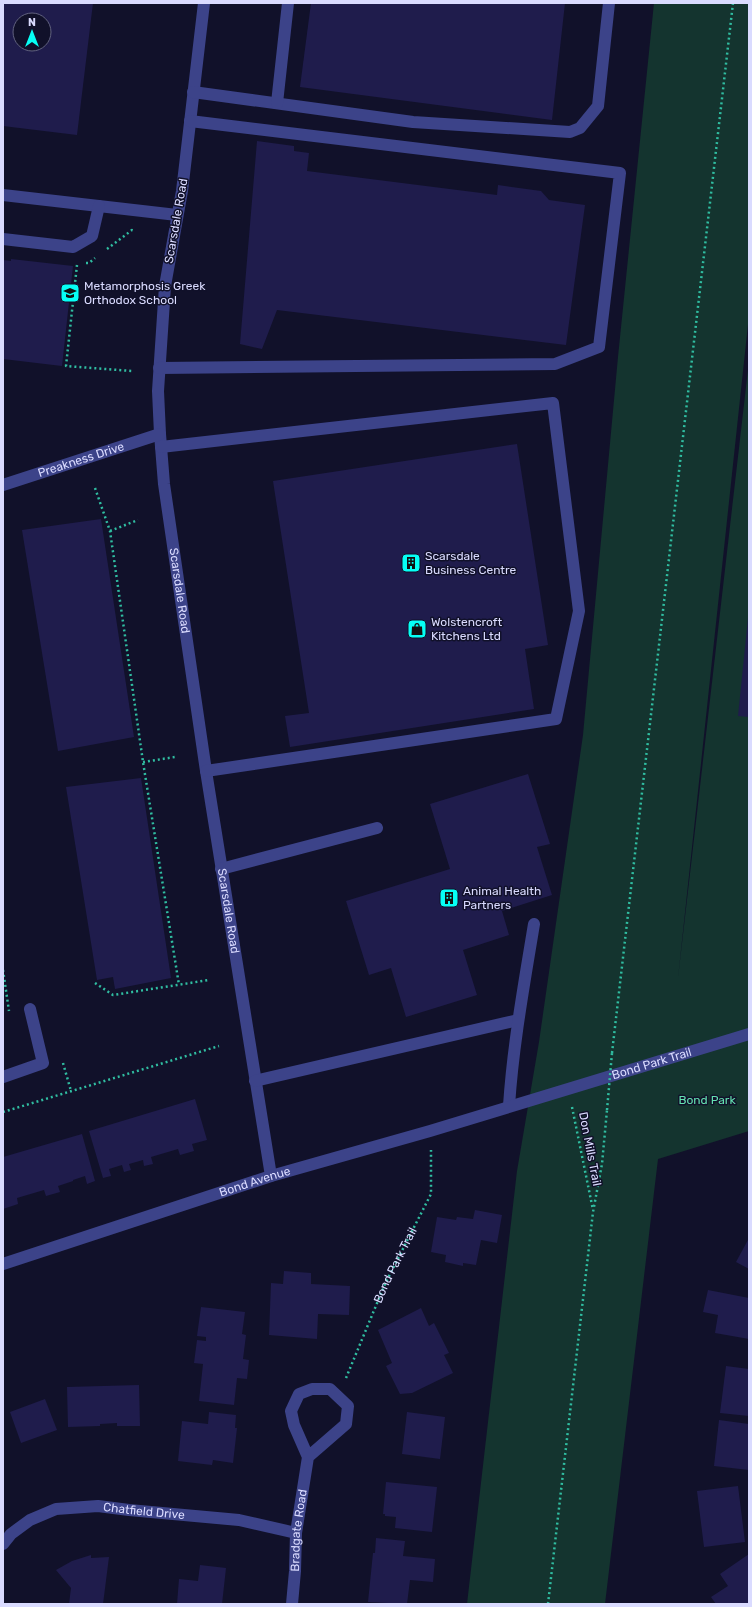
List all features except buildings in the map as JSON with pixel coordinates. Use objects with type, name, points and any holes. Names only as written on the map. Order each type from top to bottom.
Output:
[{"type":"street","name":"Scarsdale Road","points":[[204,3],[182,190],[165,286],[158,391],[160,434],[164,484],[206,771],[271,1176]]},
{"type":"street","points":[[276,103],[288,3]]},
{"type":"street","points":[[193,92],[413,122],[570,132],[580,128],[598,106],[609,3]]},
{"type":"street","points":[[159,368],[555,364],[599,347],[602,324],[620,173],[190,121]]},
{"type":"street","points":[[3,195],[177,215]]},
{"type":"street","points":[[3,239],[73,247],[92,236],[99,206]]},
{"type":"street","points":[[161,447],[553,403],[579,611],[556,719],[206,771]]},
{"type":"street","name":"Preakness Drive","points":[[3,485],[160,434]]},
{"type":"street","points":[[221,869],[377,828]]},
{"type":"street","points":[[508,1106],[518,1020],[534,924]]},
{"type":"street","points":[[3,1077],[43,1063],[30,1008]]},
{"type":"street","points":[[255,1081],[518,1020]]},
{"type":"street","name":"Bond Park Trail","points":[[508,1106],[749,1034]]},
{"type":"street","name":"Bond Avenue","points":[[3,1264],[271,1176],[430,1131],[508,1106]]},
{"type":"street","points":[[312,1389],[330,1389],[348,1406],[346,1424],[308,1457],[294,1425],[291,1410],[299,1394],[312,1389]]},
{"type":"street","name":"Bradgate Road","points":[[292,1604],[296,1533],[308,1457]]},
{"type":"street","name":"Chatfield Drive","points":[[3,1544],[10,1534],[30,1520],[56,1509],[98,1506],[239,1520],[296,1533]]},
{"type":"path","points":[[548,1604],[593,1212],[602,1164],[612,1053],[733,3]]},
{"type":"path","points":[[77,265],[66,366],[132,371]]},
{"type":"path","points":[[95,488],[110,531],[143,762],[179,985]]},
{"type":"path","points":[[110,531],[138,520]]},
{"type":"path","points":[[143,762],[175,757]]},
{"type":"path","points":[[95,983],[114,995],[209,980]]},
{"type":"path","points":[[3,1112],[219,1046]]},
{"type":"path","name":"Don Mills Trail","points":[[569,1089],[593,1212]]},
{"type":"path","name":"Bond Park Trail","points":[[338,1397],[385,1284],[431,1193],[430,1131]]},
{"type":"green space","name":"Bond Park","points":[[654,3],[749,3],[749,315],[678,978],[749,361],[749,1131],[658,1159],[605,1604],[467,1604],[517,1171],[539,1042],[583,735],[618,357]]},
{"type":"place","name":"Metamorphosis Greek Orthodox School","points":[[70,293]]},
{"type":"place","name":"Scarsdale Business Centre","points":[[411,563]]},
{"type":"place","name":"Wolstencroft Kitchens Ltd","points":[[417,629]]},
{"type":"place","name":"Animal Health Partners","points":[[449,898]]}]
